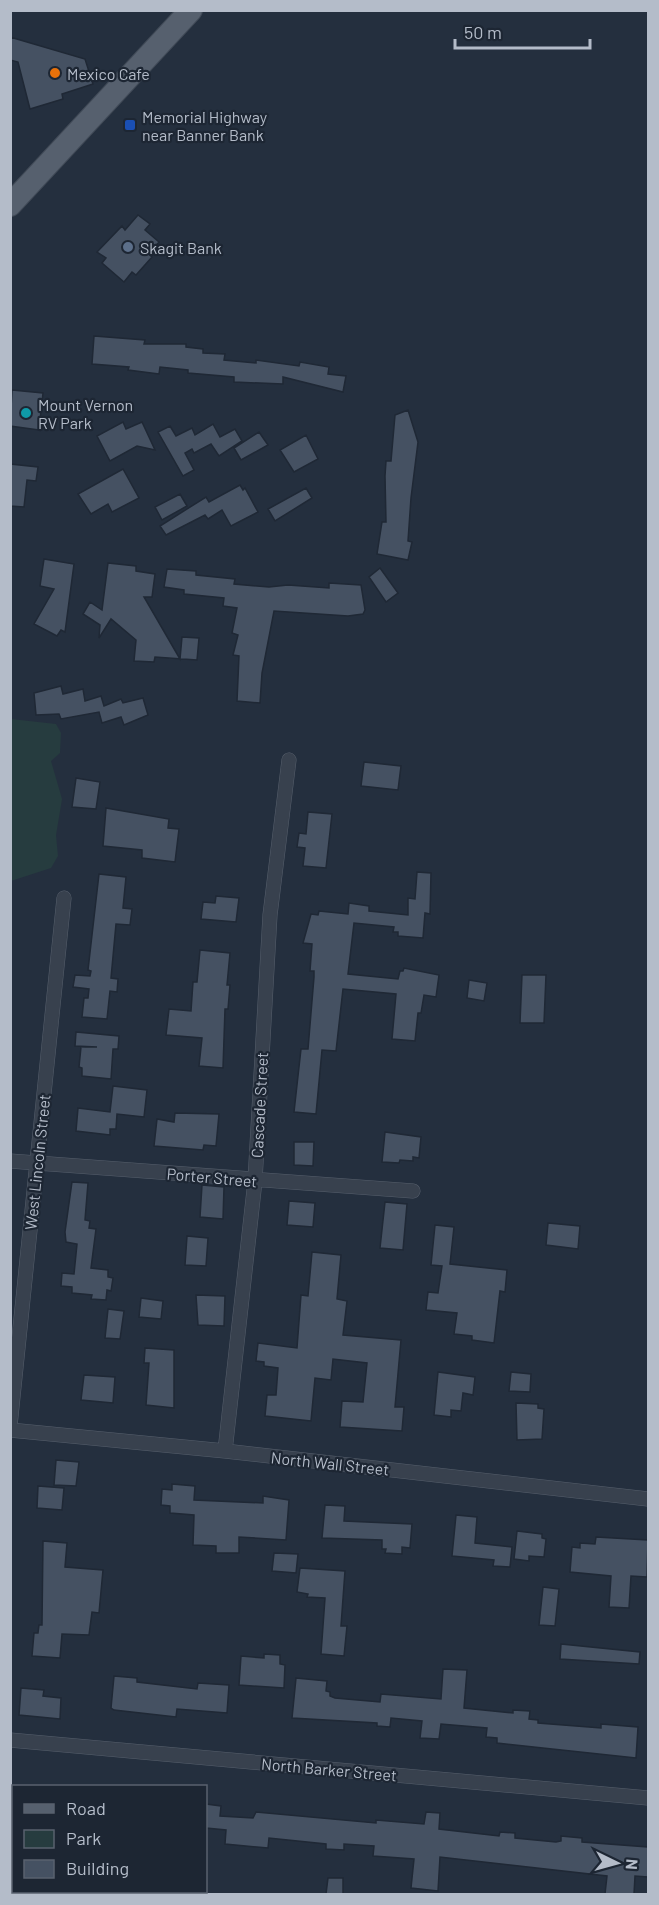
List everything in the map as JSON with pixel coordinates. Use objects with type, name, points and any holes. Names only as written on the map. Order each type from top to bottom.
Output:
[{"type":"main road","points":[[10,205],[191,10]]},
{"type":"street","name":"Cascade Street","points":[[225,1451],[255,1181],[270,915],[289,760]]},
{"type":"street","name":"West Lincoln Street","points":[[10,1426],[64,898]]},
{"type":"street","name":"Porter Street","points":[[10,1161],[413,1191]]},
{"type":"street","name":"North Wall Street","points":[[10,1430],[225,1451],[648,1499]]},
{"type":"street","name":"North Barker Street","points":[[10,1740],[648,1798]]},
{"type":"green space","points":[[11,719],[56,724],[61,733],[60,753],[51,761],[62,799],[56,835],[58,856],[51,868],[11,881]]},
{"type":"building","name":"Mexico Cafe","points":[[10,37],[85,59],[93,84],[62,94],[63,99],[30,109],[18,62],[10,60]]},
{"type":"building","name":"Skagit Bank","points":[[138,215],[150,224],[145,230],[159,242],[149,254],[152,257],[136,275],[132,272],[124,282],[102,263],[106,258],[97,252],[122,226],[125,230]]},
{"type":"building","points":[[94,336],[145,340],[144,344],[186,344],[186,347],[203,349],[203,353],[225,354],[224,360],[256,363],[256,360],[299,366],[300,362],[329,367],[328,374],[346,376],[343,392],[283,377],[283,384],[234,382],[234,377],[188,373],[188,370],[160,367],[159,374],[128,370],[129,367],[92,364]]},
{"type":"building","name":"Mount Vernon RV Park","points":[[12,390],[43,393],[39,430],[10,426]]},
{"type":"building","points":[[408,410],[418,442],[408,541],[412,542],[408,560],[377,554],[382,522],[386,522],[386,461],[391,461],[395,415]]},
{"type":"building","points":[[123,422],[126,429],[142,422],[155,450],[137,446],[110,461],[97,436]]},
{"type":"building","points":[[213,424],[220,437],[235,429],[242,441],[219,456],[211,444],[194,453],[192,449],[185,453],[194,470],[183,476],[158,432],[170,426],[176,436],[192,428],[195,435]]},
{"type":"building","points":[[259,432],[268,445],[241,460],[234,448]]},
{"type":"building","points":[[306,435],[318,459],[294,472],[280,450]]},
{"type":"building","points":[[10,464],[38,467],[36,481],[27,480],[24,507],[10,506]]},
{"type":"building","points":[[123,469],[139,498],[112,512],[108,504],[91,514],[78,494]]},
{"type":"building","points":[[240,485],[243,490],[245,488],[258,512],[231,526],[222,510],[208,519],[205,515],[166,535],[160,526],[206,497],[209,502]]},
{"type":"building","points":[[306,488],[312,498],[275,521],[268,509]]},
{"type":"building","points":[[180,494],[187,506],[162,520],[155,507]]},
{"type":"building","points":[[44,559],[74,564],[65,632],[61,630],[57,636],[34,624],[54,589],[40,586]]},
{"type":"building","points":[[108,563],[136,566],[136,571],[155,574],[152,597],[144,597],[180,659],[155,657],[154,662],[134,661],[136,640],[111,619],[99,638],[100,625],[83,614],[90,602],[102,610]]},
{"type":"building","points":[[380,568],[398,593],[386,602],[369,577]]},
{"type":"building","points":[[167,569],[196,571],[196,575],[235,579],[234,584],[269,587],[288,585],[329,588],[329,583],[361,585],[365,610],[363,614],[348,616],[274,611],[262,673],[260,703],[237,701],[239,656],[233,655],[238,635],[232,633],[237,608],[223,606],[224,598],[184,594],[184,590],[164,587]]},
{"type":"building","points":[[182,637],[199,638],[197,660],[180,659]]},
{"type":"building","points":[[61,686],[63,694],[83,689],[85,701],[101,696],[104,706],[121,699],[123,703],[143,698],[148,715],[124,725],[121,717],[102,723],[99,712],[61,719],[59,714],[36,715],[34,693]]},
{"type":"building","points":[[364,762],[401,766],[398,790],[361,786]]},
{"type":"building","points":[[76,778],[100,782],[96,809],[72,807]]},
{"type":"building","points":[[106,808],[169,819],[168,828],[179,829],[175,862],[142,858],[142,850],[103,846]]},
{"type":"building","points":[[308,812],[332,814],[326,868],[303,866],[305,848],[297,847],[299,833],[306,834]]},
{"type":"building","points":[[417,872],[431,873],[430,914],[425,913],[423,938],[398,936],[398,932],[393,932],[394,927],[354,923],[348,974],[398,979],[400,971],[404,968],[439,975],[436,997],[424,995],[421,1013],[418,1013],[415,1041],[392,1039],[396,994],[343,989],[336,1051],[322,1050],[316,1114],[294,1112],[301,1049],[308,1049],[314,971],[310,971],[312,944],[303,943],[311,914],[318,915],[319,911],[348,914],[349,903],[369,906],[369,911],[408,915],[408,898],[415,899]]},
{"type":"building","points":[[99,874],[126,877],[123,908],[132,909],[130,925],[116,924],[111,978],[118,979],[117,992],[110,991],[107,1019],[82,1017],[84,998],[88,998],[89,989],[73,987],[75,975],[90,976],[91,971],[88,970]]},
{"type":"building","points":[[216,896],[239,898],[236,922],[201,919],[203,902],[215,903]]},
{"type":"building","points":[[200,950],[230,953],[227,985],[230,985],[228,1009],[225,1009],[223,1068],[199,1066],[202,1038],[166,1035],[169,1009],[191,1011],[193,982],[197,982]]},
{"type":"building","points":[[522,975],[546,975],[544,1023],[520,1023]]},
{"type":"building","points":[[469,980],[487,983],[484,1001],[467,998]]},
{"type":"building","points":[[76,1032],[119,1036],[118,1049],[113,1049],[111,1079],[82,1076],[82,1068],[79,1067],[81,1047],[97,1047],[75,1046]]},
{"type":"building","points":[[113,1086],[147,1090],[144,1117],[117,1114],[116,1129],[110,1129],[110,1135],[76,1131],[78,1108],[110,1112]]},
{"type":"building","points":[[175,1113],[219,1114],[216,1146],[204,1145],[203,1150],[154,1146],[157,1119],[174,1122]]},
{"type":"building","points":[[385,1132],[421,1137],[419,1158],[413,1157],[413,1161],[400,1160],[399,1163],[382,1162]]},
{"type":"building","points":[[294,1142],[314,1142],[313,1166],[294,1165]]},
{"type":"building","points":[[72,1182],[88,1183],[85,1220],[90,1221],[89,1228],[96,1229],[91,1268],[108,1270],[108,1277],[113,1278],[111,1291],[107,1290],[106,1300],[91,1299],[92,1295],[72,1293],[72,1287],[61,1286],[62,1273],[74,1274],[77,1244],[66,1242],[65,1232]]},
{"type":"building","points":[[202,1185],[224,1187],[223,1219],[200,1217]]},
{"type":"building","points":[[289,1201],[315,1203],[313,1227],[287,1225]]},
{"type":"building","points":[[385,1202],[407,1204],[403,1250],[380,1248]]},
{"type":"building","points":[[548,1223],[580,1226],[578,1249],[546,1245]]},
{"type":"building","points":[[435,1225],[454,1227],[450,1264],[507,1270],[505,1292],[500,1291],[494,1343],[472,1340],[472,1336],[454,1334],[457,1313],[426,1310],[428,1292],[438,1293],[442,1266],[431,1265]]},
{"type":"building","points":[[187,1236],[208,1238],[206,1266],[185,1265]]},
{"type":"building","points":[[312,1252],[341,1255],[337,1299],[347,1301],[343,1335],[401,1340],[395,1407],[404,1407],[402,1431],[340,1427],[342,1401],[363,1402],[367,1363],[333,1359],[331,1380],[315,1378],[311,1421],[265,1416],[267,1395],[276,1395],[278,1368],[264,1366],[264,1362],[256,1361],[258,1343],[297,1348],[301,1295],[308,1296]]},
{"type":"building","points":[[196,1295],[225,1296],[224,1326],[198,1325]]},
{"type":"building","points":[[141,1298],[163,1301],[161,1319],[139,1317]]},
{"type":"building","points":[[108,1309],[124,1311],[120,1339],[105,1338]]},
{"type":"building","points":[[145,1348],[174,1350],[174,1408],[146,1405],[149,1363],[144,1363]]},
{"type":"building","points":[[438,1372],[475,1377],[473,1395],[463,1393],[461,1411],[451,1410],[451,1417],[434,1415]]},
{"type":"building","points":[[511,1372],[531,1374],[530,1392],[509,1391]]},
{"type":"building","points":[[84,1375],[115,1377],[113,1403],[81,1400]]},
{"type":"building","points":[[516,1403],[538,1404],[538,1408],[544,1409],[542,1439],[517,1440]]},
{"type":"building","points":[[56,1460],[79,1462],[76,1486],[54,1485]]},
{"type":"building","points":[[172,1484],[195,1486],[194,1500],[263,1503],[263,1496],[289,1500],[286,1540],[239,1537],[239,1553],[216,1553],[216,1546],[193,1545],[194,1515],[170,1513],[170,1506],[161,1505],[162,1489],[172,1490]]},
{"type":"building","points":[[38,1486],[64,1488],[62,1510],[37,1508]]},
{"type":"building","points":[[325,1505],[345,1506],[344,1521],[412,1524],[410,1548],[402,1547],[402,1554],[385,1553],[386,1549],[382,1549],[382,1540],[322,1538]]},
{"type":"building","points":[[456,1515],[477,1517],[475,1543],[512,1547],[510,1567],[493,1566],[494,1560],[452,1556]]},
{"type":"building","points":[[517,1531],[542,1534],[542,1538],[546,1539],[544,1557],[529,1556],[529,1561],[514,1559]]},
{"type":"building","points":[[596,1537],[648,1540],[647,1577],[631,1576],[629,1608],[609,1607],[611,1576],[570,1572],[572,1547],[580,1548],[580,1543],[595,1544]]},
{"type":"building","points":[[43,1541],[67,1543],[65,1567],[103,1570],[99,1613],[92,1612],[89,1635],[62,1634],[60,1658],[32,1656],[34,1633],[38,1633],[39,1625],[42,1625]]},
{"type":"building","points":[[274,1553],[298,1554],[296,1573],[272,1571]]},
{"type":"building","points":[[300,1568],[345,1571],[341,1626],[347,1626],[344,1656],[321,1654],[325,1598],[307,1597],[308,1594],[297,1592]]},
{"type":"building","points":[[543,1587],[559,1589],[555,1626],[539,1625]]},
{"type":"building","points":[[561,1644],[640,1652],[639,1664],[560,1659]]},
{"type":"building","points":[[264,1654],[280,1655],[280,1664],[285,1665],[284,1688],[239,1685],[241,1656],[264,1658]]},
{"type":"building","points":[[443,1669],[467,1670],[464,1708],[513,1713],[513,1710],[530,1711],[529,1719],[538,1720],[538,1723],[601,1728],[601,1724],[638,1727],[636,1758],[497,1743],[497,1738],[486,1737],[487,1728],[441,1724],[439,1739],[420,1738],[422,1721],[391,1718],[390,1727],[377,1726],[377,1723],[292,1718],[296,1678],[327,1681],[326,1691],[335,1698],[380,1702],[381,1694],[441,1699]]},
{"type":"building","points":[[114,1676],[137,1678],[137,1682],[197,1689],[198,1683],[229,1685],[227,1713],[177,1709],[176,1717],[114,1710],[111,1708]]},
{"type":"building","points":[[21,1688],[44,1690],[43,1696],[61,1698],[60,1719],[19,1715]]},
{"type":"building","points":[[207,1804],[221,1806],[220,1816],[253,1818],[256,1812],[376,1823],[376,1820],[424,1824],[426,1812],[440,1813],[439,1829],[499,1836],[500,1832],[515,1833],[515,1838],[556,1842],[561,1841],[561,1836],[582,1838],[582,1842],[648,1847],[648,1877],[635,1876],[634,1894],[605,1894],[607,1876],[440,1857],[438,1891],[411,1888],[414,1859],[373,1856],[374,1846],[344,1844],[344,1850],[326,1849],[326,1844],[269,1838],[268,1848],[225,1844],[226,1830],[207,1828]]},
{"type":"building","points":[[328,1878],[343,1878],[343,1894],[326,1894]]},
{"type":"place","name":"Mexico Cafe","points":[[55,73]]},
{"type":"place","name":"Memorial Highway near Banner Bank","points":[[130,125]]},
{"type":"place","name":"Skagit Bank","points":[[128,247]]},
{"type":"place","name":"Mount Vernon RV Park","points":[[26,413]]}]
